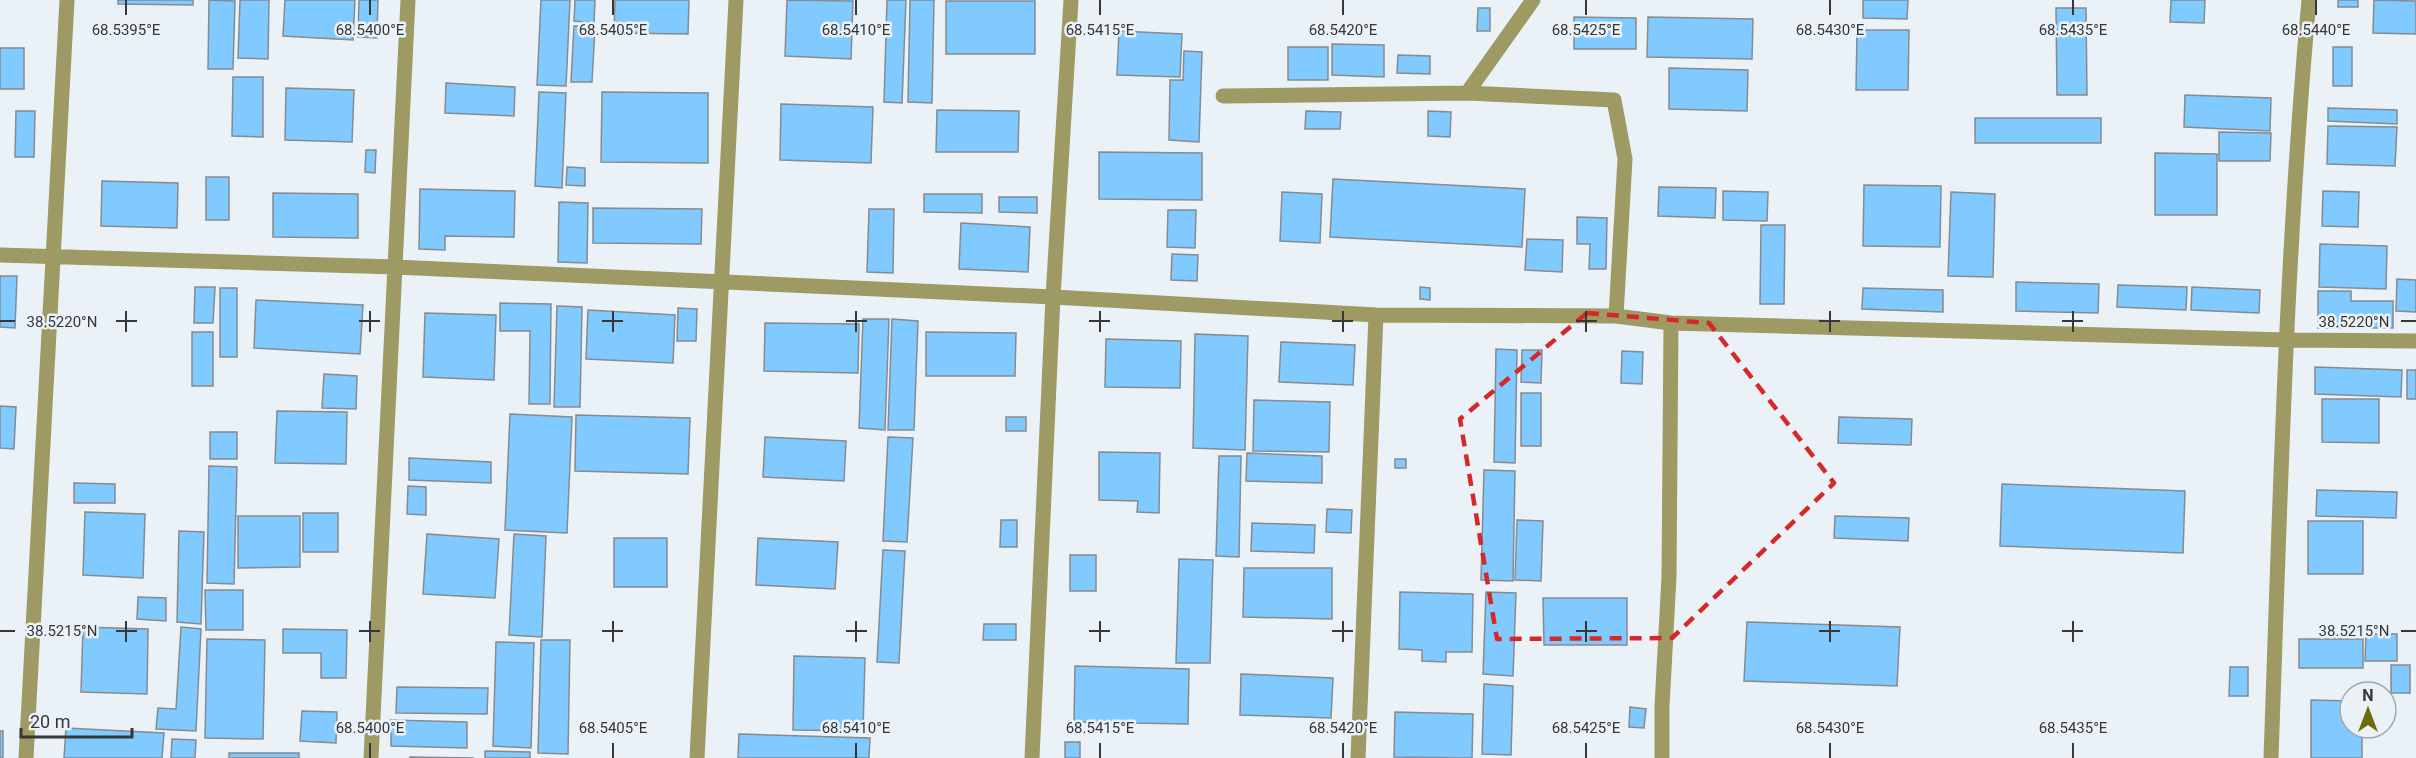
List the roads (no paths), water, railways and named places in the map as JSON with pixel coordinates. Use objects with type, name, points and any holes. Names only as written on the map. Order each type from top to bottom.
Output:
[{"type":"street","points":[[26,758],[67,0]]},
{"type":"street","points":[[370,758],[408,0]]},
{"type":"street","points":[[697,758],[736,0]]},
{"type":"street","points":[[1032,758],[1053,297],[1071,0]]},
{"type":"street","points":[[1467,93],[1533,0]]},
{"type":"street","points":[[2271,758],[2286,340],[2300,96],[2309,0]]},
{"type":"street","points":[[1223,96],[1467,93],[1614,100],[1625,159],[1616,316]]},
{"type":"street","points":[[0,255],[395,267],[1053,297],[1376,315],[1616,316],[1671,322],[2286,340],[2416,341]]},
{"type":"street","points":[[1358,758],[1376,315]]},
{"type":"street","points":[[1662,758],[1662,706],[1669,577],[1671,322]]}]
